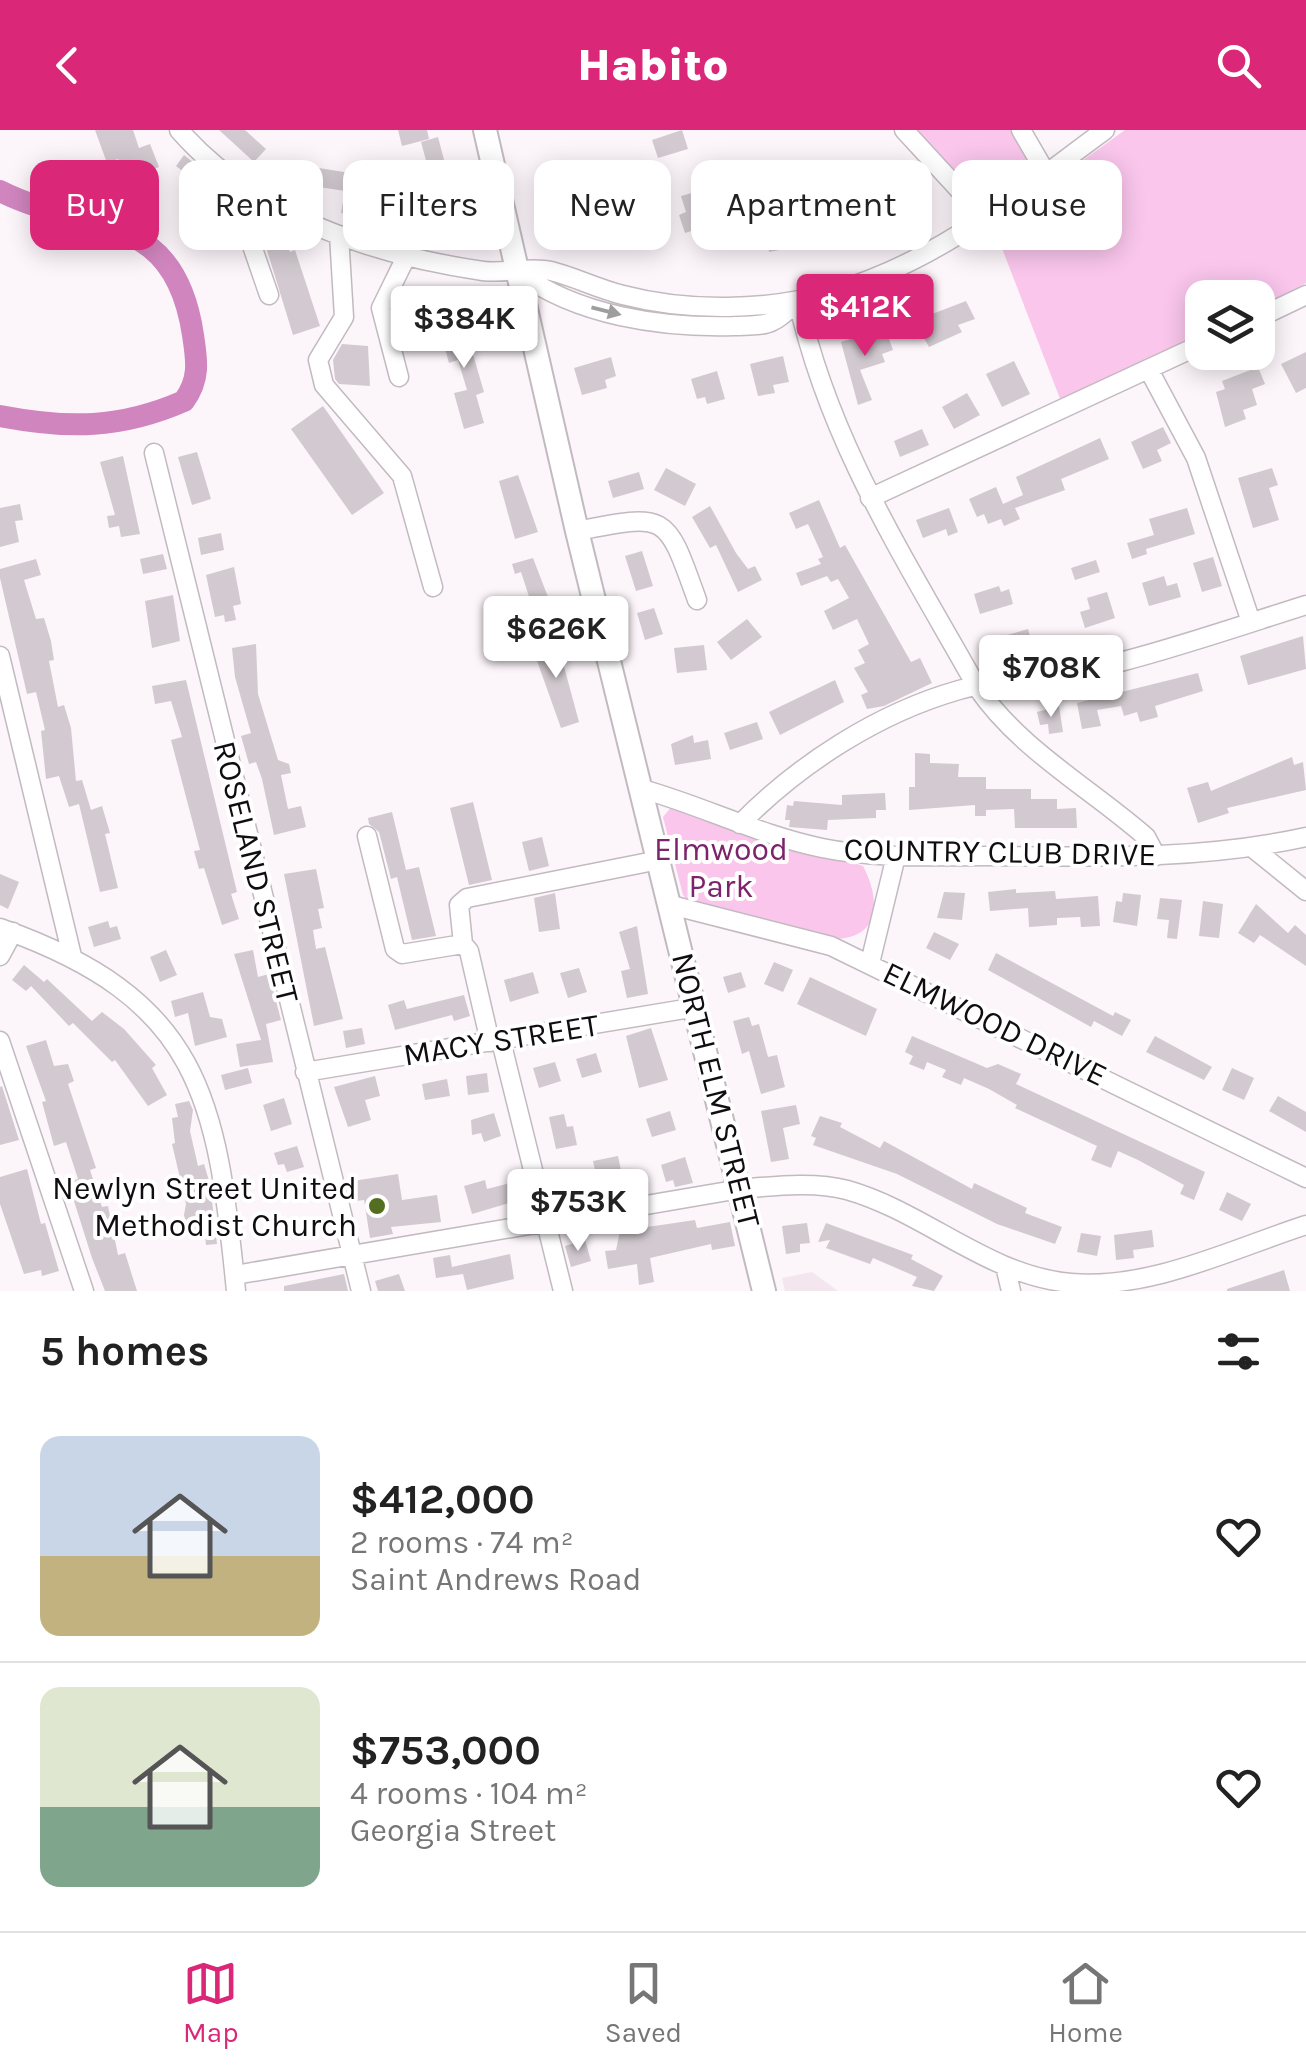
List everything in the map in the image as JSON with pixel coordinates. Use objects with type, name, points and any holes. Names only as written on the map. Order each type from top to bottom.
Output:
[{"type":"main road","name":"NORTH ELM STREET","points":[[485,130],[577,530],[764,1291]]},
{"type":"street","points":[[178,130],[211,160]]},
{"type":"street","points":[[904,130],[952,182]]},
{"type":"street","points":[[1020,130],[1038,160]]},
{"type":"street","points":[[1065,160],[1105,130]]},
{"type":"street","points":[[323,229],[406,257],[518,272],[540,269],[621,295],[687,305],[798,301],[863,283],[922,259],[952,239]]},
{"type":"street","points":[[339,235],[344,317],[318,360],[324,385],[402,476],[433,587]]},
{"type":"street","points":[[253,250],[269,295]]},
{"type":"street","points":[[399,377],[381,308],[406,257]]},
{"type":"street","points":[[1275,310],[1306,295]]},
{"type":"street","points":[[798,301],[836,429],[870,498],[978,686],[994,710],[1035,748],[1146,836],[1156,856]]},
{"type":"street","points":[[870,498],[1185,352]]},
{"type":"street","points":[[1149,370],[1196,458],[1251,622]]},
{"type":"street","name":"ROSELAND STREET","points":[[154,453],[361,1291]]},
{"type":"street","points":[[577,530],[639,518],[655,521],[678,546],[698,600]]},
{"type":"street","points":[[740,824],[775,789],[816,759],[878,724],[958,690],[1126,660],[1306,605]]},
{"type":"street","points":[[0,656],[72,956]]},
{"type":"street","name":"COUNTRY CLUB DRIVE","points":[[642,789],[826,849],[896,856],[1156,856],[1254,849],[1306,837]]},
{"type":"street","points":[[368,836],[394,949],[402,954],[463,944]]},
{"type":"street","points":[[1254,849],[1306,891]]},
{"type":"street","points":[[870,963],[896,856]]},
{"type":"street","points":[[563,1291],[495,1041],[469,951],[463,944],[459,905],[467,898],[659,860]]},
{"type":"street","name":"ELMWOOD DRIVE","points":[[670,905],[780,930],[870,963],[1306,1178]]},
{"type":"street","points":[[0,956],[6,930],[72,956],[144,1010],[186,1058],[215,1129],[236,1283],[352,1256],[740,1189],[843,1189],[889,1205],[1005,1266],[1067,1283],[1108,1285],[1147,1278],[1306,1225]]},
{"type":"street","name":"MACY STREET","points":[[306,1072],[697,1007]]},
{"type":"street","points":[[0,1041],[84,1291]]},
{"type":"street","points":[[1005,1266],[1011,1291]]},
{"type":"shaded area","points":[[812,1272],[838,1291],[785,1291],[782,1278]]},
{"type":"green space","points":[[913,130],[1012,130],[1030,160],[952,160],[952,173]]},
{"type":"green space","points":[[1125,130],[1306,130],[1306,283],[1275,299],[1275,280],[1185,280],[1185,346],[1064,409],[1003,250],[1122,250],[1122,160],[1083,160]]},
{"type":"green space","name":"Elmwood Park","points":[[673,805],[863,866],[874,902],[870,923],[852,937],[837,939],[688,901],[683,895],[663,817]]},
{"type":"building","points":[[95,130],[133,130],[139,148],[150,144],[156,160],[118,159],[106,160]]},
{"type":"building","points":[[219,130],[245,130],[266,149],[252,160]]},
{"type":"building","points":[[398,130],[427,130],[429,139],[402,146]]},
{"type":"building","points":[[682,130],[688,149],[658,158],[652,140]]},
{"type":"building","points":[[438,137],[444,160],[426,160],[421,142]]},
{"type":"building","points":[[323,169],[343,172],[343,191],[323,188]]},
{"type":"building","points":[[691,193],[691,231],[685,233],[679,215],[686,212],[681,196]]},
{"type":"building","points":[[267,250],[295,250],[320,326],[293,335]]},
{"type":"building","points":[[966,301],[975,319],[958,325],[962,332],[929,347],[914,321]]},
{"type":"building","points":[[462,317],[484,392],[476,395],[484,423],[464,429],[454,393],[467,390],[458,360],[449,363],[438,324]]},
{"type":"building","points":[[885,328],[893,350],[882,354],[885,362],[860,370],[872,400],[858,405],[841,342]]},
{"type":"building","points":[[342,344],[368,346],[370,386],[339,384],[335,379],[333,360]]},
{"type":"building","points":[[1306,352],[1306,388],[1296,393],[1281,364]]},
{"type":"building","points":[[783,356],[789,382],[773,385],[775,393],[758,396],[750,364]]},
{"type":"building","points":[[611,357],[616,376],[605,380],[607,388],[582,395],[574,368]]},
{"type":"building","points":[[1014,361],[1030,394],[1002,407],[986,374]]},
{"type":"building","points":[[1259,370],[1265,384],[1252,389],[1257,405],[1243,410],[1246,419],[1225,427],[1216,392],[1225,389],[1222,381]]},
{"type":"building","points":[[717,371],[725,399],[707,404],[705,397],[697,399],[691,379]]},
{"type":"building","points":[[967,393],[980,415],[954,429],[942,407]]},
{"type":"building","points":[[323,406],[384,493],[352,515],[291,429]]},
{"type":"building","points":[[1163,427],[1171,443],[1157,450],[1162,461],[1143,469],[1131,442]]},
{"type":"building","points":[[922,429],[929,445],[900,457],[894,441]]},
{"type":"building","points":[[1100,438],[1109,459],[1061,479],[1065,490],[1015,508],[1020,519],[1004,526],[1001,519],[988,524],[984,514],[977,517],[969,499],[996,487],[1003,504],[1023,495],[1016,477]]},
{"type":"building","points":[[197,452],[211,499],[192,505],[178,457]]},
{"type":"building","points":[[123,456],[140,534],[121,537],[119,526],[109,528],[107,516],[115,515],[100,462]]},
{"type":"building","points":[[666,468],[696,484],[685,506],[654,490]]},
{"type":"building","points":[[1272,468],[1278,485],[1269,488],[1279,520],[1253,528],[1238,478]]},
{"type":"building","points":[[639,472],[644,489],[613,498],[608,481]]},
{"type":"building","points":[[518,475],[538,532],[515,539],[499,481]]},
{"type":"building","points":[[819,500],[840,548],[845,545],[911,662],[920,658],[932,683],[884,706],[867,709],[861,695],[868,692],[854,668],[865,663],[858,650],[869,644],[857,619],[833,630],[824,611],[849,598],[838,579],[831,582],[827,576],[801,586],[796,573],[821,564],[818,559],[823,557],[808,524],[796,529],[789,513]]},
{"type":"building","points":[[20,504],[23,520],[15,521],[19,542],[0,547],[0,508]]},
{"type":"building","points":[[710,506],[736,553],[748,569],[755,566],[762,580],[738,592],[716,545],[710,548],[692,517]]},
{"type":"building","points":[[949,508],[958,532],[948,536],[946,529],[923,538],[916,520]]},
{"type":"building","points":[[1187,508],[1195,534],[1146,549],[1147,554],[1132,559],[1127,543],[1154,535],[1149,519]]},
{"type":"building","points":[[221,533],[224,550],[201,555],[198,538]]},
{"type":"building","points":[[642,551],[653,586],[636,591],[625,556]]},
{"type":"building","points":[[163,554],[167,569],[143,574],[140,559]]},
{"type":"building","points":[[1213,557],[1222,586],[1202,592],[1193,563]]},
{"type":"building","points":[[533,558],[553,610],[535,615],[521,572],[515,574],[512,564]]},
{"type":"building","points":[[36,559],[41,575],[24,580],[36,619],[44,618],[51,641],[54,660],[49,661],[58,707],[64,705],[71,728],[76,781],[82,780],[91,810],[102,806],[110,833],[105,834],[118,888],[100,892],[79,804],[69,807],[59,776],[46,779],[41,731],[45,730],[36,692],[27,694],[0,578],[0,569]]},
{"type":"building","points":[[1096,560],[1100,572],[1075,580],[1071,568]]},
{"type":"building","points":[[234,567],[241,604],[233,606],[236,620],[225,622],[224,615],[215,617],[206,575]]},
{"type":"building","points":[[1164,576],[1167,586],[1177,583],[1181,597],[1149,606],[1142,583]]},
{"type":"building","points":[[999,586],[1001,592],[1009,589],[1013,604],[980,614],[974,594]]},
{"type":"building","points":[[1107,592],[1115,618],[1085,628],[1080,612],[1090,609],[1087,598]]},
{"type":"building","points":[[173,595],[180,641],[152,648],[145,601]]},
{"type":"building","points":[[654,608],[663,634],[645,640],[637,613]]},
{"type":"building","points":[[747,619],[762,637],[731,660],[717,642]]},
{"type":"building","points":[[1028,629],[1035,654],[1005,663],[997,638]]},
{"type":"building","points":[[1303,636],[1306,669],[1248,685],[1240,656]]},
{"type":"building","points":[[556,637],[579,722],[561,728],[531,644]]},
{"type":"building","points":[[256,644],[258,694],[278,760],[289,764],[291,773],[281,775],[288,809],[301,806],[306,827],[274,835],[262,779],[256,762],[249,764],[241,736],[251,733],[235,677],[232,648]]},
{"type":"building","points":[[704,645],[707,670],[677,673],[674,648]]},
{"type":"building","points":[[1198,673],[1203,691],[1155,706],[1158,717],[1140,722],[1137,712],[1124,716],[1121,706],[1097,710],[1101,726],[1082,729],[1077,703]]},
{"type":"building","points":[[186,680],[237,892],[231,894],[239,919],[222,925],[204,868],[199,869],[194,851],[200,850],[171,740],[182,737],[171,701],[155,704],[152,686]]},
{"type":"building","points":[[835,680],[844,702],[780,735],[769,712]]},
{"type":"building","points":[[1059,706],[1063,732],[1049,734],[1048,724],[1040,725],[1037,712]]},
{"type":"building","points":[[757,722],[763,739],[730,750],[724,733]]},
{"type":"building","points":[[693,735],[694,743],[708,740],[711,759],[675,765],[671,744]]},
{"type":"building","points":[[915,753],[930,754],[930,763],[959,764],[958,777],[986,777],[986,789],[1031,789],[1031,799],[1057,799],[1057,809],[1076,808],[1077,828],[1015,828],[1014,809],[986,810],[986,816],[975,816],[975,805],[909,810],[909,787],[915,787]]},
{"type":"building","points":[[1292,757],[1294,765],[1303,762],[1306,790],[1227,808],[1229,813],[1198,823],[1187,788],[1208,782],[1211,791]]},
{"type":"building","points":[[885,793],[886,810],[876,810],[876,818],[828,820],[827,830],[789,827],[790,820],[785,820],[787,805],[793,806],[794,801],[842,805],[842,795]]},
{"type":"building","points":[[473,802],[492,880],[469,885],[450,808]]},
{"type":"building","points":[[392,812],[406,870],[419,867],[436,936],[412,940],[397,877],[391,879],[379,832],[369,824],[368,818]]},
{"type":"building","points":[[542,837],[549,866],[529,871],[522,842]]},
{"type":"building","points":[[316,869],[324,908],[318,909],[322,928],[313,930],[316,949],[325,947],[343,1019],[314,1026],[284,874]]},
{"type":"building","points":[[0,874],[19,882],[8,909],[0,905]]},
{"type":"building","points":[[1016,889],[1016,893],[1055,891],[1056,899],[1098,896],[1100,926],[1081,927],[1080,917],[1057,918],[1057,925],[1029,927],[1028,908],[990,911],[988,892]]},
{"type":"building","points":[[944,892],[965,893],[962,920],[937,918]]},
{"type":"building","points":[[555,893],[560,929],[539,932],[534,898]]},
{"type":"building","points":[[1123,893],[1141,895],[1137,926],[1113,922],[1116,901],[1122,902]]},
{"type":"building","points":[[1160,898],[1182,900],[1177,939],[1167,938],[1169,920],[1157,919]]},
{"type":"building","points":[[1203,901],[1223,904],[1219,938],[1199,936]]},
{"type":"building","points":[[1256,904],[1288,933],[1295,925],[1306,935],[1306,966],[1260,935],[1254,943],[1238,933]]},
{"type":"building","points":[[108,921],[110,928],[117,926],[121,939],[94,947],[88,927]]},
{"type":"building","points":[[637,926],[648,994],[627,998],[621,971],[630,969],[619,932]]},
{"type":"building","points":[[934,932],[959,944],[950,960],[926,948]]},
{"type":"building","points":[[166,950],[177,975],[160,982],[150,957]]},
{"type":"building","points":[[253,950],[258,977],[269,974],[281,1020],[266,1024],[273,1062],[240,1067],[236,1044],[261,1040],[234,954]]},
{"type":"building","points":[[996,953],[1113,1016],[1115,1012],[1131,1020],[1122,1036],[1094,1021],[1091,1027],[988,970]]},
{"type":"building","points":[[774,962],[793,970],[783,992],[764,984]]},
{"type":"building","points":[[24,965],[44,982],[47,979],[92,1021],[102,1012],[124,1029],[156,1065],[152,1068],[167,1095],[148,1106],[115,1060],[112,1062],[73,1023],[69,1026],[31,986],[26,991],[12,980]]},
{"type":"building","points":[[579,968],[587,992],[568,998],[560,973]]},
{"type":"building","points":[[533,972],[539,993],[510,1002],[504,980]]},
{"type":"building","points":[[741,972],[746,987],[728,993],[723,977]]},
{"type":"building","points":[[810,977],[877,1009],[866,1036],[797,1004]]},
{"type":"building","points":[[203,992],[210,1017],[222,1019],[227,1037],[195,1046],[188,1013],[175,1017],[171,1001]]},
{"type":"building","points":[[464,995],[470,1016],[454,1021],[452,1015],[395,1030],[388,1005],[404,1000],[407,1009]]},
{"type":"building","points":[[749,1017],[752,1026],[759,1024],[768,1057],[777,1055],[785,1087],[761,1094],[749,1051],[742,1054],[733,1021]]},
{"type":"building","points":[[362,1028],[365,1044],[346,1048],[343,1031]]},
{"type":"building","points":[[651,1028],[668,1080],[639,1088],[626,1036]]},
{"type":"building","points":[[912,1036],[987,1068],[998,1064],[1021,1074],[1016,1084],[1205,1172],[1194,1200],[1180,1194],[1184,1185],[1138,1160],[1118,1151],[1111,1168],[1091,1160],[1097,1146],[1015,1108],[1017,1105],[989,1089],[964,1078],[961,1085],[942,1077],[946,1070],[927,1062],[924,1070],[909,1064],[913,1056],[905,1052]]},
{"type":"building","points":[[1155,1036],[1212,1067],[1204,1080],[1146,1052]]},
{"type":"building","points":[[46,1040],[54,1066],[68,1064],[74,1081],[68,1084],[96,1168],[90,1170],[102,1207],[108,1206],[118,1255],[125,1253],[137,1291],[105,1291],[92,1258],[68,1182],[78,1179],[66,1142],[54,1146],[42,1102],[46,1101],[26,1046]]},
{"type":"building","points":[[596,1053],[602,1072],[582,1078],[576,1059]]},
{"type":"building","points":[[555,1062],[561,1081],[539,1088],[533,1068]]},
{"type":"building","points":[[248,1068],[252,1083],[225,1090],[221,1075]]},
{"type":"building","points":[[1232,1068],[1254,1078],[1244,1100],[1222,1090]]},
{"type":"building","points":[[487,1073],[489,1092],[468,1095],[466,1076]]},
{"type":"building","points":[[375,1076],[380,1096],[365,1100],[371,1120],[348,1127],[334,1087]]},
{"type":"building","points":[[447,1079],[450,1096],[425,1100],[422,1084]]},
{"type":"building","points":[[0,1087],[19,1140],[0,1145]]},
{"type":"building","points":[[1278,1096],[1306,1112],[1306,1132],[1269,1111]]},
{"type":"building","points":[[284,1098],[292,1124],[271,1131],[263,1105]]},
{"type":"building","points":[[189,1101],[193,1110],[190,1131],[198,1166],[204,1164],[210,1184],[217,1244],[206,1245],[205,1236],[190,1238],[184,1215],[186,1204],[172,1144],[172,1118],[178,1117],[175,1104]]},
{"type":"building","points":[[796,1105],[800,1124],[783,1128],[789,1159],[771,1162],[761,1111]]},
{"type":"building","points":[[670,1111],[676,1130],[652,1137],[646,1119]]},
{"type":"building","points":[[494,1113],[501,1136],[484,1142],[481,1133],[472,1135],[471,1120]]},
{"type":"building","points":[[564,1114],[567,1127],[573,1126],[577,1145],[556,1149],[549,1117]]},
{"type":"building","points":[[820,1116],[842,1123],[840,1127],[880,1148],[884,1141],[972,1189],[974,1183],[1027,1208],[1025,1213],[1062,1227],[1055,1244],[997,1224],[897,1174],[813,1145],[816,1138],[811,1136]]},
{"type":"building","points":[[297,1146],[304,1167],[287,1172],[284,1164],[278,1165],[274,1153]]},
{"type":"building","points":[[618,1156],[624,1185],[557,1197],[554,1177],[595,1170],[593,1161]]},
{"type":"building","points":[[685,1157],[693,1183],[675,1187],[673,1180],[666,1182],[661,1165]]},
{"type":"building","points":[[27,1169],[41,1224],[45,1223],[59,1271],[42,1276],[41,1270],[24,1274],[0,1204],[0,1177]]},
{"type":"building","points":[[398,1174],[402,1200],[437,1195],[441,1222],[391,1227],[393,1234],[370,1238],[364,1200],[356,1201],[353,1181]]},
{"type":"building","points":[[485,1180],[487,1189],[518,1181],[523,1199],[472,1214],[464,1186]]},
{"type":"building","points":[[1227,1192],[1251,1204],[1242,1221],[1219,1210]]},
{"type":"building","points":[[695,1220],[697,1228],[730,1222],[735,1246],[712,1250],[711,1244],[650,1258],[654,1282],[639,1285],[637,1264],[608,1269],[605,1251],[616,1250],[620,1231]]},
{"type":"building","points":[[807,1223],[810,1243],[800,1244],[800,1252],[786,1254],[782,1226]]},
{"type":"building","points":[[826,1223],[913,1255],[911,1259],[943,1276],[934,1291],[912,1286],[917,1277],[873,1258],[870,1264],[826,1248],[830,1240],[818,1242]]},
{"type":"building","points":[[1152,1230],[1154,1247],[1133,1250],[1134,1258],[1116,1260],[1114,1235]]},
{"type":"building","points":[[1081,1233],[1101,1236],[1097,1256],[1077,1252]]},
{"type":"building","points":[[585,1240],[591,1261],[571,1267],[565,1246]]},
{"type":"building","points":[[510,1254],[514,1279],[467,1290],[463,1274],[436,1278],[433,1258],[450,1255],[452,1267]]},
{"type":"building","points":[[1284,1270],[1290,1291],[1227,1291],[1227,1289]]},
{"type":"building","points":[[344,1274],[348,1291],[284,1291],[284,1286]]},
{"type":"building","points":[[399,1274],[405,1291],[378,1291],[375,1281]]},
{"type":"waterway","points":[[0,191],[32,205],[122,232],[147,245],[167,265],[183,294],[196,362],[193,385],[184,401],[138,417],[71,424],[0,416]]},
{"type":"place","name":"Newlyn Street United Methodist Church","points":[[377,1206]]}]
